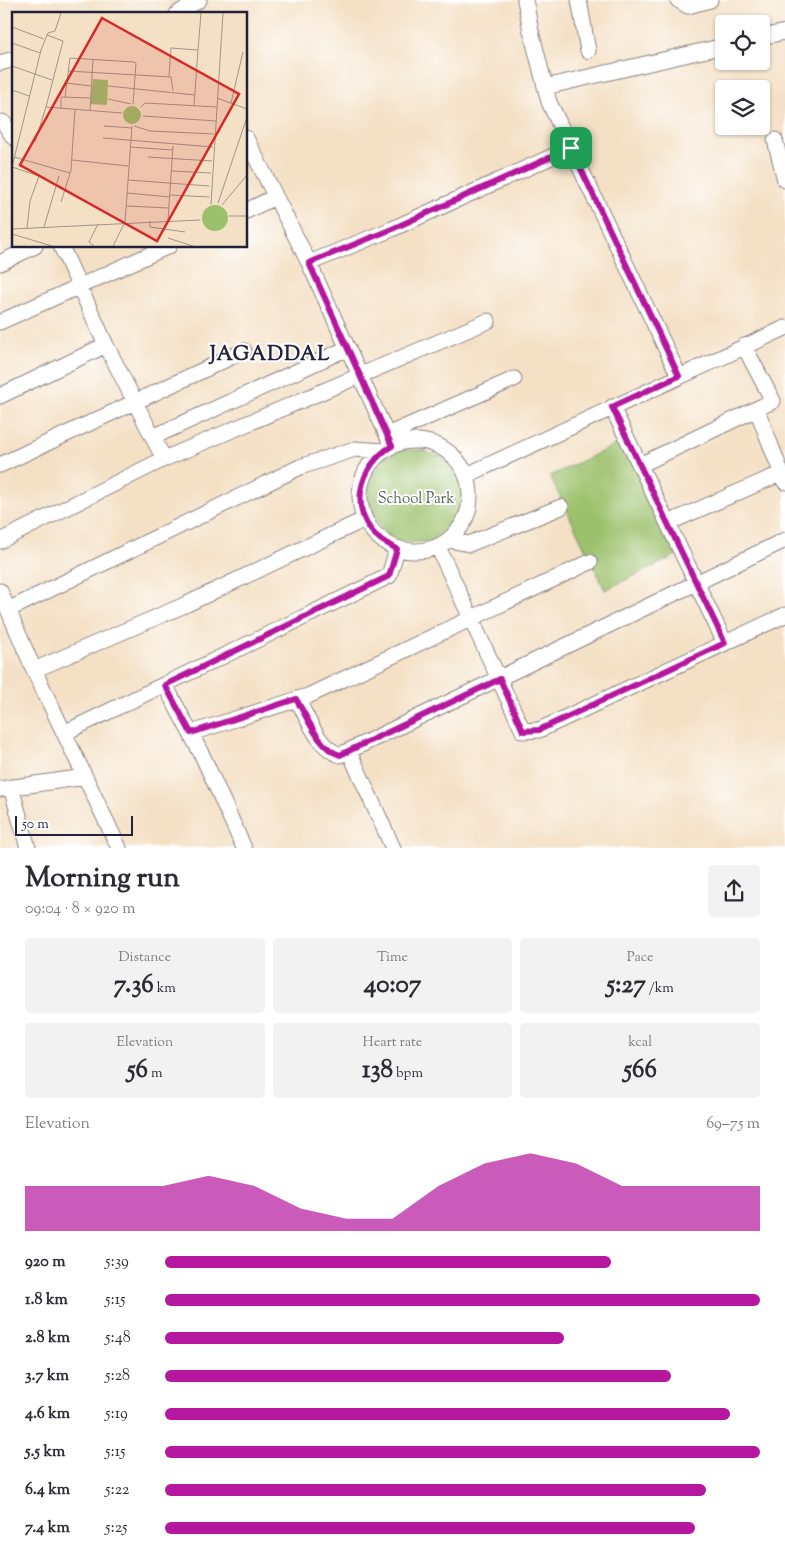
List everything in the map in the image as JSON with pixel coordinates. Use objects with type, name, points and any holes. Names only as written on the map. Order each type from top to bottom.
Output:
[{"type":"street","points":[[525,0],[549,102],[679,376]]},
{"type":"street","points":[[578,0],[588,52]]},
{"type":"street","points":[[678,0],[688,6],[710,0]]},
{"type":"street","points":[[770,35],[785,32]]},
{"type":"street","points":[[545,87],[715,48]]},
{"type":"street","points":[[6,121],[12,134]]},
{"type":"street","points":[[775,140],[785,180]]},
{"type":"street","points":[[248,142],[309,263],[348,348],[387,444]]},
{"type":"street","points":[[309,263],[392,229],[571,148]]},
{"type":"street","points":[[248,210],[276,197]]},
{"type":"street","points":[[0,264],[31,248]]},
{"type":"street","points":[[62,248],[78,288],[164,458]]},
{"type":"street","points":[[0,322],[165,248]]},
{"type":"street","points":[[0,542],[164,458],[488,321]]},
{"type":"street","points":[[466,475],[785,328]]},
{"type":"street","points":[[0,396],[106,345]]},
{"type":"street","points":[[640,465],[773,401],[744,346]]},
{"type":"street","points":[[153,437],[348,348]]},
{"type":"street","points":[[0,465],[244,351]]},
{"type":"street","points":[[514,379],[387,444],[370,463],[361,484],[361,508],[365,519],[380,539],[397,549],[416,552],[444,544],[469,544],[561,507]]},
{"type":"street","points":[[612,407],[725,643]]},
{"type":"street","points":[[668,523],[783,477],[757,410]]},
{"type":"street","points":[[8,610],[300,467],[355,449],[387,444],[410,441],[434,443],[455,456],[466,475],[471,488],[470,507],[463,526],[444,544]]},
{"type":"street","points":[[34,670],[187,604],[365,519]]},
{"type":"street","points":[[296,699],[329,752],[340,755],[785,540]]},
{"type":"street","points":[[444,544],[471,618],[523,731],[539,730],[785,615]]},
{"type":"street","points":[[64,732],[389,576],[397,549]]},
{"type":"street","points":[[191,733],[308,696],[590,562]]},
{"type":"street","points":[[0,591],[34,670],[119,848]]},
{"type":"street","points":[[165,685],[191,733],[244,848]]},
{"type":"street","points":[[349,751],[393,848]]},
{"type":"street","points":[[28,848],[5,788],[85,777]]},
{"type":"green space","points":[[626,440],[677,555],[605,590],[550,476]]},
{"type":"green space","name":"School Park","points":[[402,450],[421,450],[442,457],[455,469],[462,486],[463,512],[447,532],[434,542],[397,542],[383,532],[368,498],[372,476],[384,457]]},
{"type":"district","name":"JAGADDAL","points":[[270,353]]},
{"type":"route","points":[[571,148],[679,376],[612,407],[725,643],[539,730],[523,731],[500,679],[340,755],[329,752],[296,699],[191,733],[165,685],[389,576],[397,549],[380,539],[367,524],[361,508],[361,484],[370,463],[383,451],[392,446],[309,263],[392,229],[571,148]]}]
